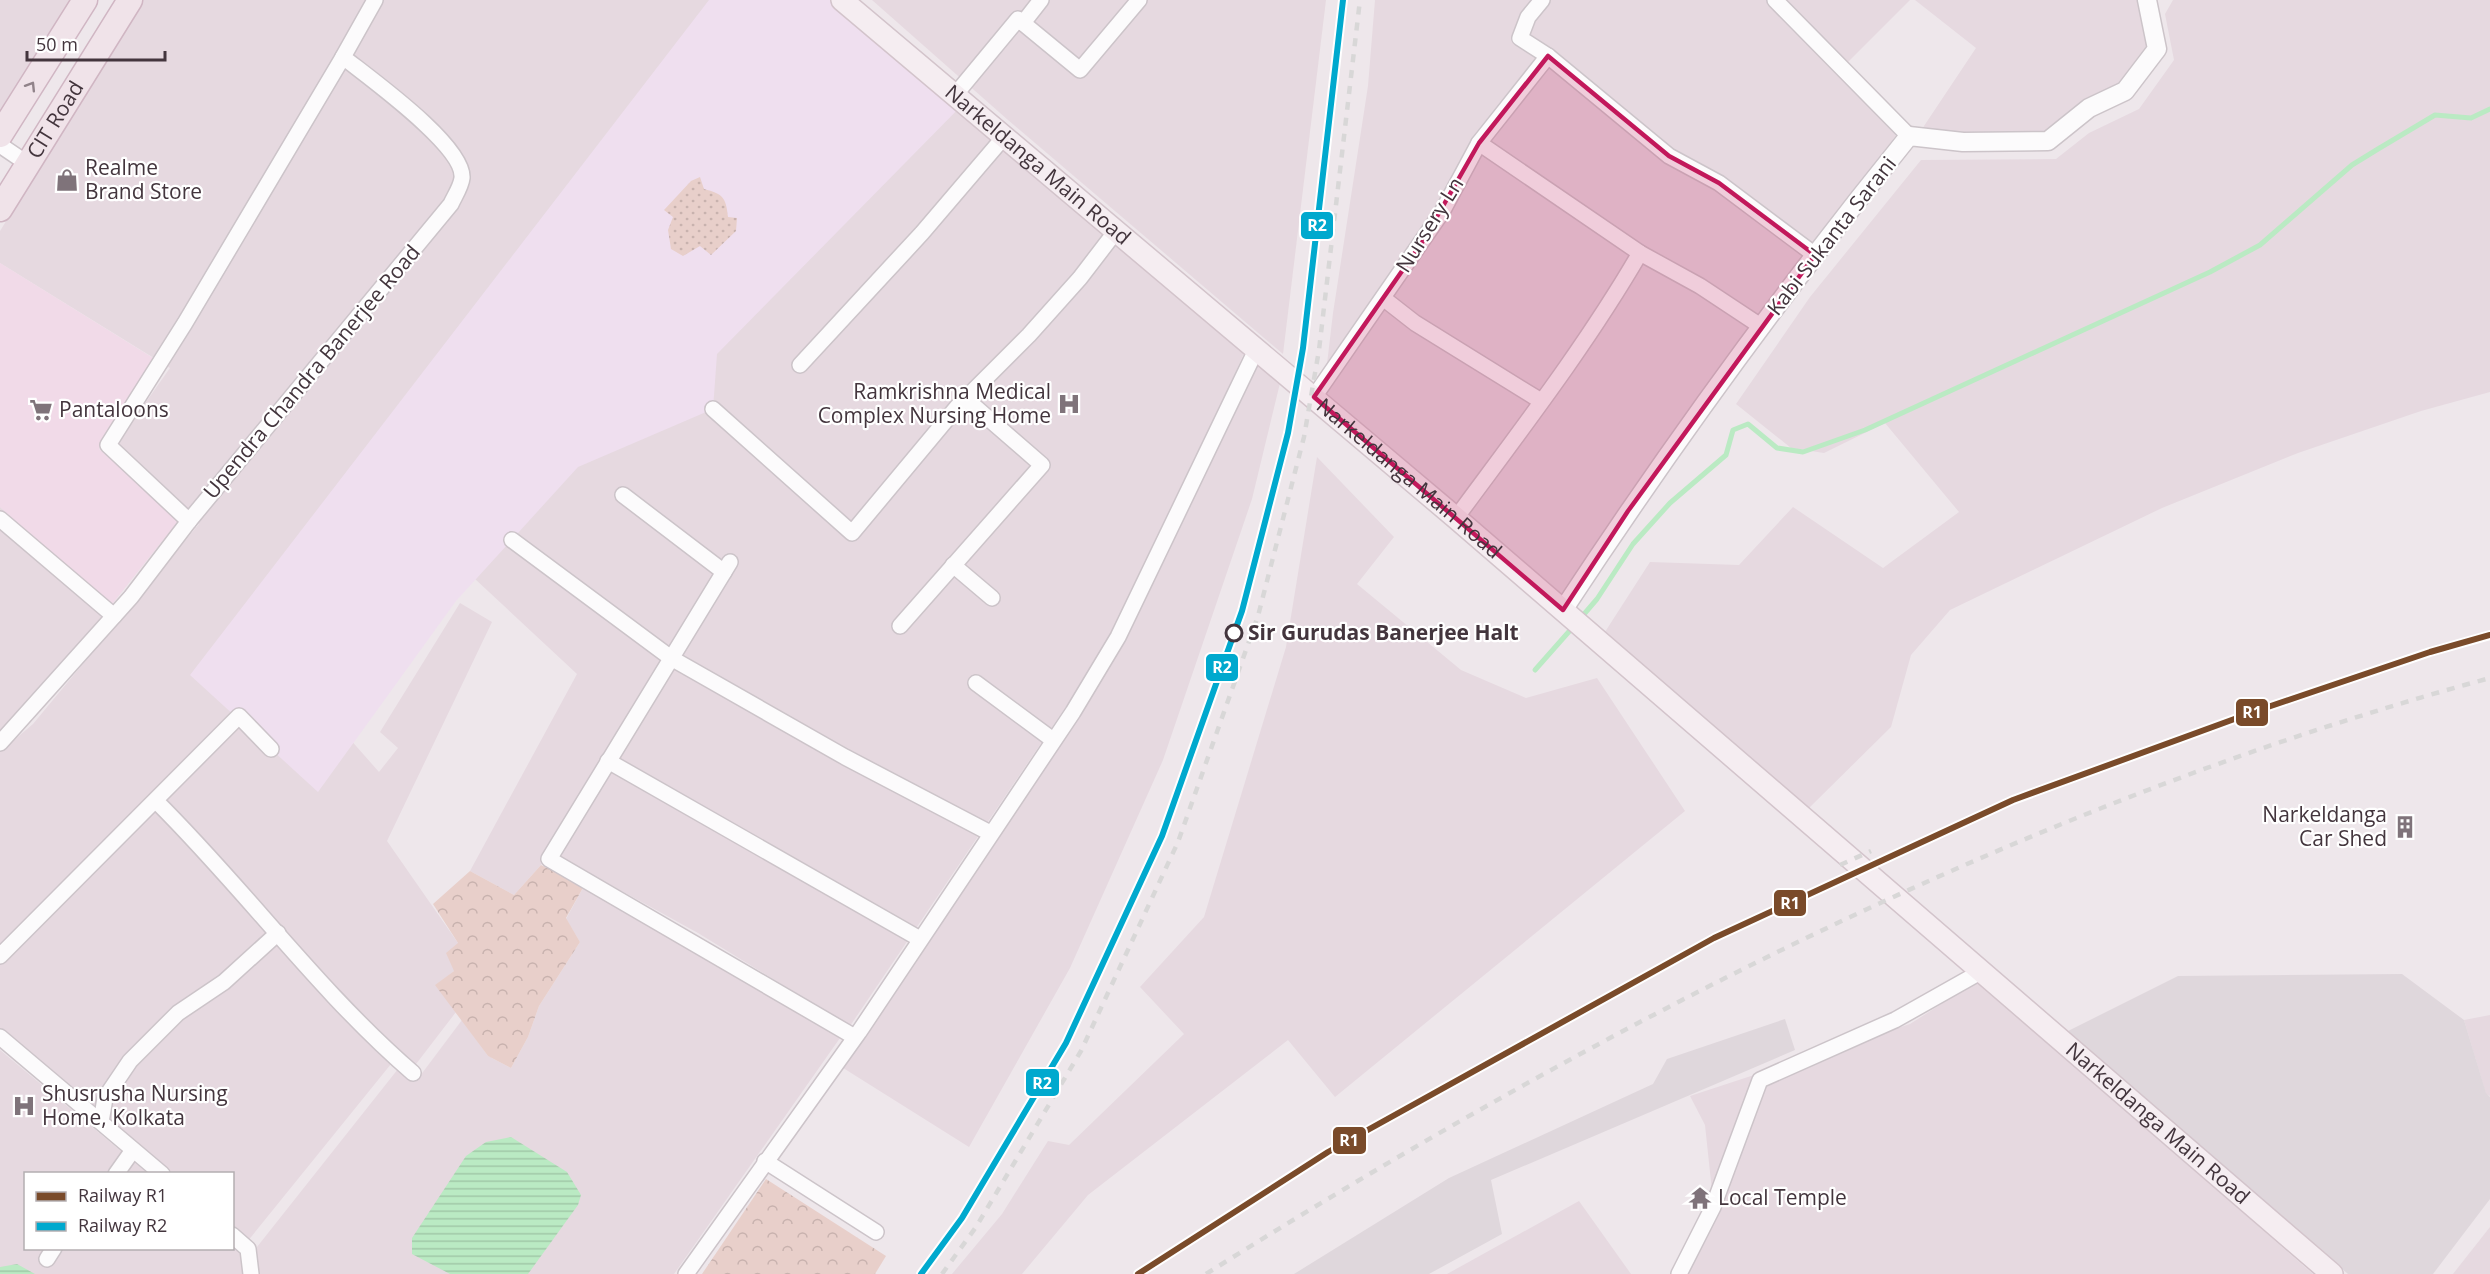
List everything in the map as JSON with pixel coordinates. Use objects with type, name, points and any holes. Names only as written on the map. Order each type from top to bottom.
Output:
[{"type":"main road","name":"CIT Road","points":[[0,135],[85,0]]},
{"type":"main road","name":"CIT Road","points":[[0,209],[130,0]]},
{"type":"main road","name":"Narkeldanga Main Road","points":[[842,0],[1456,518],[2332,1274]]},
{"type":"street","points":[[189,521],[108,445],[185,323],[375,0]]},
{"type":"street","points":[[1023,23],[1041,0]]},
{"type":"street","points":[[955,95],[1018,19],[1080,70],[1140,0]]},
{"type":"street","points":[[1542,0],[1527,17],[1520,39],[1548,56],[1669,156],[1719,183],[1815,255]]},
{"type":"street","points":[[1775,0],[1910,136]]},
{"type":"street","name":"Kabi Sukanta Sarani","points":[[1563,610],[1628,511],[1762,327],[1815,255],[1910,136],[1963,142],[2048,141],[2089,108],[2125,91],[2157,49],[2147,0]]},
{"type":"street","name":"Nursery Ln","points":[[1314,397],[1442,212],[1479,143],[1548,56]]},
{"type":"street","name":"Upendra Chandra Banerjee Road","points":[[0,743],[114,616],[189,521],[451,204],[462,177],[457,159],[438,135],[343,57]]},
{"type":"street","points":[[800,365],[922,233],[1004,137]]},
{"type":"street","points":[[1479,143],[1640,253],[1700,286],[1762,327]]},
{"type":"street","points":[[0,145],[28,164]]},
{"type":"street","points":[[713,409],[852,533],[966,399],[1034,330],[1080,278],[1116,231]]},
{"type":"street","points":[[1456,518],[1540,406],[1541,401],[1611,302],[1640,253]]},
{"type":"street","points":[[1383,298],[1415,323],[1541,401]]},
{"type":"street","points":[[686,1274],[853,1036],[859,1032],[1053,740],[1118,637],[1256,350]]},
{"type":"street","points":[[900,626],[1042,465],[966,399]]},
{"type":"street","points":[[623,495],[727,567],[549,859],[853,1036]]},
{"type":"street","points":[[0,519],[114,616]]},
{"type":"street","points":[[512,540],[671,658],[845,757],[990,833]]},
{"type":"street","points":[[954,566],[992,598]]},
{"type":"street","points":[[976,683],[1053,740]]},
{"type":"street","points":[[0,956],[239,716],[271,749]]},
{"type":"street","points":[[608,761],[920,939]]},
{"type":"street","points":[[156,801],[278,933],[332,997],[413,1073]]},
{"type":"street","points":[[101,1122],[105,1098],[130,1060],[178,1013],[224,982],[278,933]]},
{"type":"street","points":[[1679,1274],[1713,1207],[1760,1080],[1895,1020],[1982,971]]},
{"type":"street","points":[[0,1037],[161,1172]]},
{"type":"street","points":[[117,1172],[133,1150]]},
{"type":"street","points":[[765,1161],[876,1233]]},
{"type":"street","points":[[234,1237],[248,1249],[251,1274]]},
{"type":"highlighted area","points":[[1548,56],[1669,156],[1719,183],[1815,255],[1628,511],[1563,610],[1314,397],[1423,241],[1479,143]]},
{"type":"shaded area","points":[[0,0],[78,0],[0,125]]},
{"type":"shaded area","points":[[143,0],[827,0],[1244,353],[1181,495],[1100,656],[850,1026],[698,933],[560,857],[544,852],[541,865],[514,895],[470,871],[577,674],[446,552],[349,738],[379,772],[398,748],[380,732],[460,603],[492,622],[387,841],[458,943],[454,971],[436,985],[456,1012],[413,1068],[372,1033],[162,801],[234,715],[0,945],[0,752],[33,724],[199,524],[117,443],[170,368],[0,263],[0,231]]},
{"type":"shaded area","points":[[709,0],[848,0],[970,97],[717,354],[713,409],[578,467],[456,601],[318,792],[190,675]]},
{"type":"shaded area","points":[[872,0],[1326,0],[1283,354],[1008,120]]},
{"type":"shaded area","points":[[1375,0],[1766,0],[1896,135],[1668,466],[1560,597],[1323,398],[1333,313],[1368,86]]},
{"type":"shaded area","points":[[1784,0],[1910,0],[1846,64]]},
{"type":"shaded area","points":[[1915,0],[2148,0],[2143,7],[2148,57],[2117,96],[2038,138],[1916,138],[1976,48]]},
{"type":"shaded area","points":[[2173,0],[2490,0],[2490,392],[2421,411],[2298,453],[2162,508],[1950,610],[1911,655],[1891,727],[1808,809],[1603,635],[1650,562],[1739,565],[1793,507],[1883,568],[1959,512],[1885,423],[1824,453],[1791,448],[1736,404],[1810,297],[1921,160],[2056,159],[2089,133],[2139,109],[2174,60],[2165,14]]},
{"type":"shaded area","points":[[0,263],[153,358],[99,449],[179,520],[109,608],[0,507]]},
{"type":"shaded area","points":[[1255,364],[1280,383],[1252,499],[1163,760],[1070,968],[969,1147],[840,1066],[1085,707],[1123,637]]},
{"type":"shaded area","points":[[1317,457],[1394,537],[1357,584],[1461,670],[1526,698],[1597,678],[1685,811],[1335,1097],[1288,1040],[1088,1195],[1022,1274],[952,1274],[1002,1214],[1048,1141],[1069,1145],[1184,1034],[1140,987],[1204,917],[1286,647]]},
{"type":"shaded area","points":[[0,507],[109,608],[13,725],[0,737]]},
{"type":"shaded area","points":[[154,810],[391,1064],[247,1242],[234,1228],[234,1172],[171,1172],[0,1030],[0,961]]},
{"type":"shaded area","points":[[584,886],[840,1038],[674,1274],[258,1274],[253,1252],[398,1069],[417,1080],[462,1020],[488,1056],[511,1068],[528,1037],[539,1006],[580,942],[566,919]]},
{"type":"shaded area","points":[[2402,974],[2464,1020],[2486,1093],[2490,1097],[2490,1199],[2433,1274],[2348,1274],[2068,1031],[2178,976]]},
{"type":"shaded area","points":[[1976,982],[2313,1274],[1676,1274],[1712,1191],[1705,1125],[1690,1096],[1910,1024]]},
{"type":"shaded area","points":[[2490,1015],[2490,1096],[2486,1094],[2464,1020]]},
{"type":"shaded area","points":[[1785,1019],[1795,1050],[1491,1180],[1502,1234],[1429,1274],[1294,1274],[1449,1178],[1653,1084],[1667,1059]]},
{"type":"shaded area","points":[[0,1050],[146,1172],[24,1172],[24,1250],[234,1250],[234,1245],[239,1250],[244,1274],[0,1274]]},
{"type":"shaded area","points":[[511,1137],[567,1172],[581,1195],[578,1205],[528,1274],[450,1274],[412,1254],[412,1238],[466,1156],[486,1142]]},
{"type":"shaded area","points":[[1579,1201],[1631,1274],[1447,1274]]},
{"type":"shaded area","points":[[2490,1227],[2490,1274],[2453,1274]]},
{"type":"shaded area","points":[[17,1264],[35,1274],[0,1274],[0,1267]]},
{"type":"green space","points":[[700,177],[704,189],[719,195],[725,201],[728,217],[737,218],[736,231],[711,255],[700,246],[683,256],[671,249],[668,230],[673,217],[664,210],[691,181]]},
{"type":"green space","points":[[541,865],[584,886],[566,918],[580,942],[539,1006],[528,1037],[511,1068],[488,1056],[435,985],[454,971],[446,953],[458,943],[433,904],[470,871],[514,895]]},
{"type":"green space","points":[[766,1179],[886,1256],[875,1274],[702,1274]]},
{"type":"waterway","points":[[1579,620],[1597,599],[1633,544],[1670,503],[1726,455],[1733,430],[1748,424],[1777,448],[1803,452],[1865,430],[2210,272],[2260,245],[2352,165],[2435,115],[2471,118],[2490,109]]},
{"type":"waterway","points":[[1535,670],[1573,627]]},
{"type":"railway","points":[[921,1274],[962,1218],[1066,1043],[1162,836],[1242,611],[1288,433],[1303,348],[1343,0]]},
{"type":"railway","points":[[942,1274],[976,1227],[1081,1051],[1178,842],[1258,616],[1304,437],[1319,350],[1360,0]]},
{"type":"railway","points":[[1206,1274],[1357,1181],[1511,1092],[1667,1008],[1826,928],[1988,855],[2153,788],[2320,729],[2490,678]]},
{"type":"railway","points":[[1840,865],[1871,851]]},
{"type":"rail line","name":"R2","points":[[921,1274],[962,1218],[1066,1043],[1162,836],[1242,611],[1288,433],[1303,348],[1343,0]]},
{"type":"rail line","name":"R1","points":[[1138,1274],[1328,1152],[1714,938],[2013,800],[2259,710],[2430,652],[2490,635]]},
{"type":"place","name":"Realme Brand Store","points":[[67,180]]},
{"type":"place","name":"Ramkrishna Medical Complex Nursing Home","points":[[1069,404]]},
{"type":"place","name":"Pantaloons","points":[[41,410]]},
{"type":"place","name":"Sir Gurudas Banerjee Halt","points":[[1234,633]]},
{"type":"place","name":"Narkeldanga Car Shed","points":[[2405,827]]},
{"type":"place","name":"Shusrusha Nursing Home, Kolkata","points":[[24,1106]]},
{"type":"place","name":"Local Temple","points":[[1700,1198]]}]
